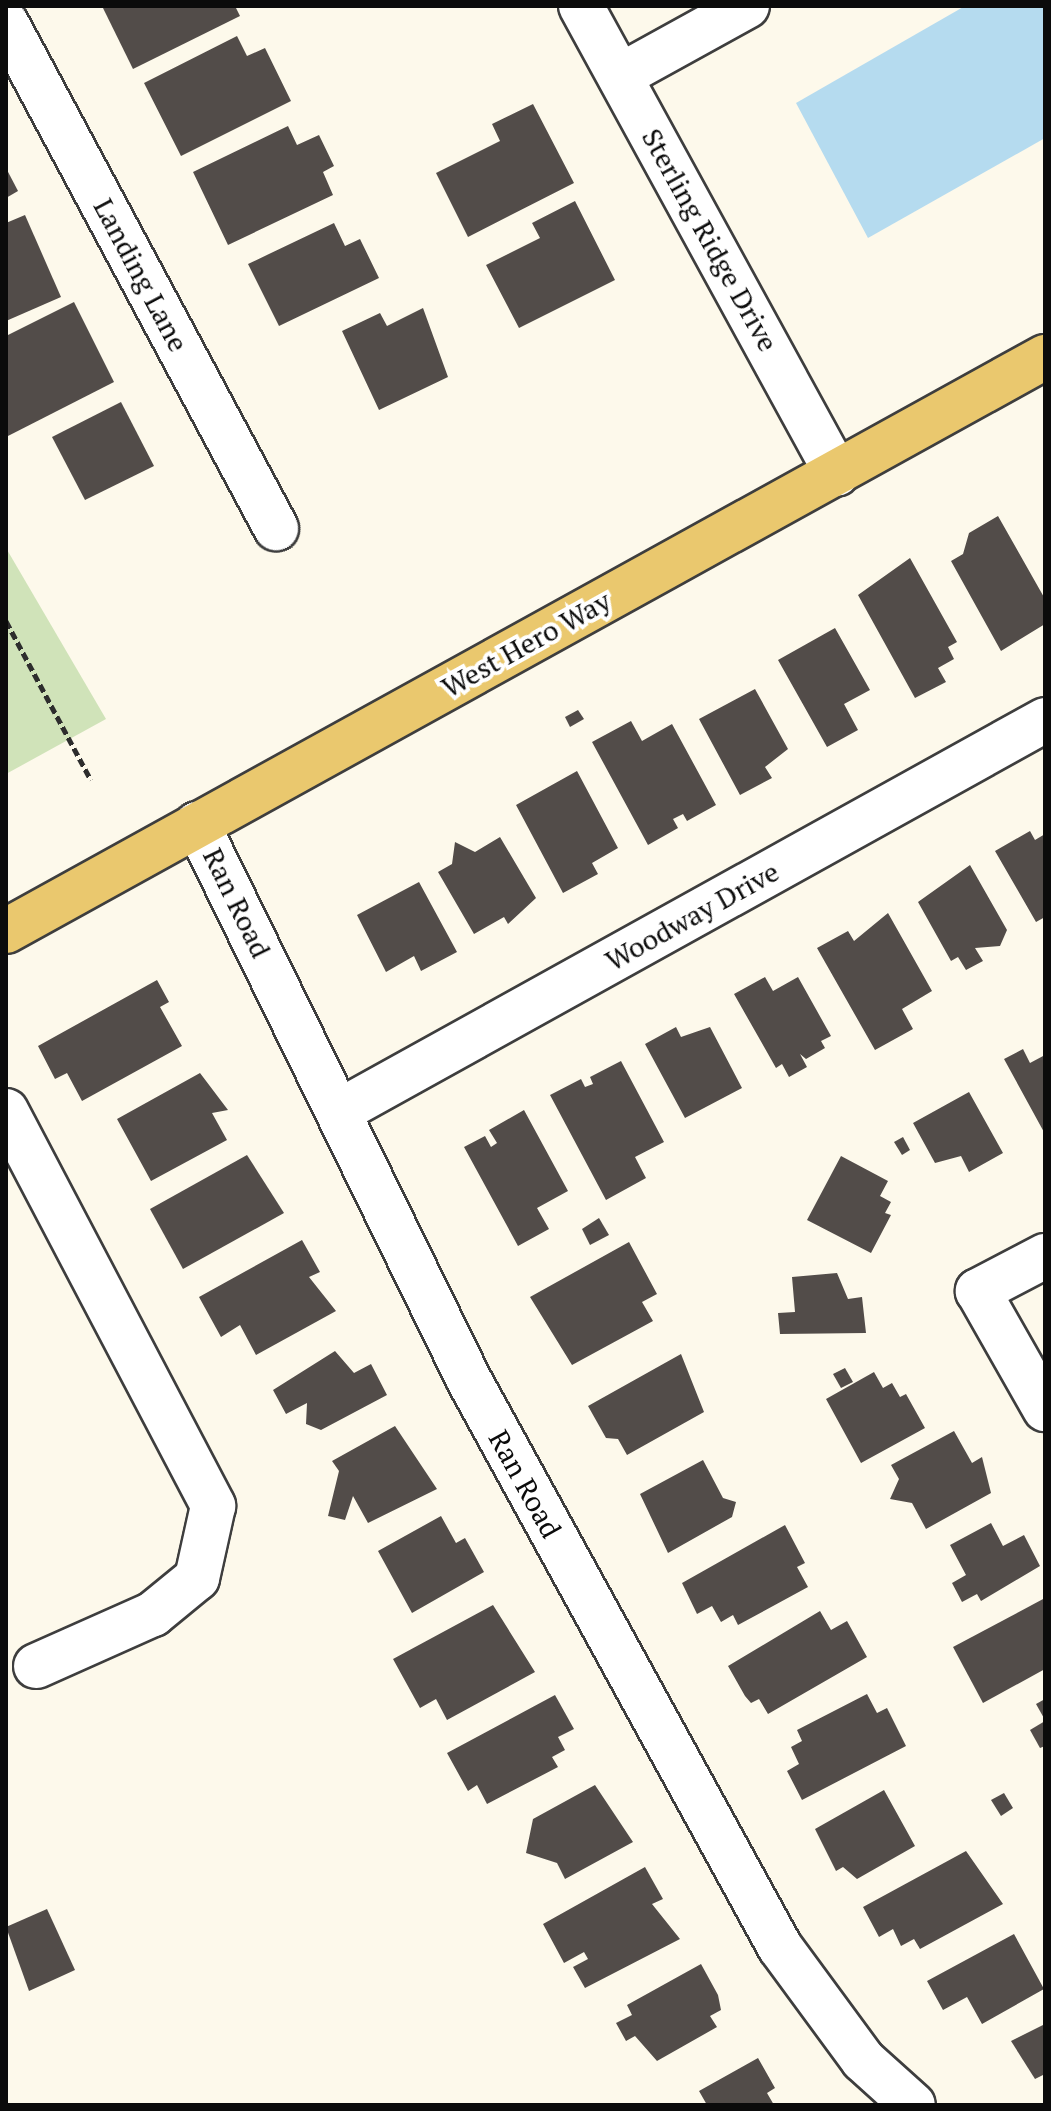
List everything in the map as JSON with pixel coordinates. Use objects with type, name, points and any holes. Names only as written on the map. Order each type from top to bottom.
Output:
[{"type":"main road","name":"West Hero Way","points":[[6,931],[1045,357]]},
{"type":"street","name":"Sterling Ridge Drive","points":[[581,6],[837,474]]},
{"type":"street","points":[[620,76],[747,6]]},
{"type":"street","name":"Landing Lane","points":[[6,23],[276,528]]},
{"type":"street","name":"Woodway Drive","points":[[340,1111],[1045,720]]},
{"type":"street","name":"Ran Road","points":[[197,824],[469,1380],[780,1947],[863,2060],[913,2105]]},
{"type":"street","points":[[6,1111],[185,1441],[213,1506],[197,1578],[153,1614],[36,1666]]},
{"type":"street","points":[[1045,1256],[978,1291],[1045,1409]]},
{"type":"path","points":[[6,621],[91,780]]},
{"type":"green space","points":[[6,548],[106,719],[6,774]]},
{"type":"water","points":[[965,6],[1045,6],[1045,138],[868,238],[796,103]]},
{"type":"building","points":[[102,6],[235,6],[240,16],[133,69]]},
{"type":"building","points":[[237,36],[247,56],[265,48],[291,101],[181,156],[144,83]]},
{"type":"building","points":[[533,104],[574,183],[468,237],[436,173],[500,141],[492,124]]},
{"type":"building","points":[[288,126],[297,145],[319,135],[334,166],[323,172],[333,195],[228,245],[193,172]]},
{"type":"building","points":[[6,168],[18,191],[6,198]]},
{"type":"building","points":[[575,201],[615,280],[519,328],[486,265],[540,238],[532,223]]},
{"type":"building","points":[[25,215],[61,297],[6,321],[6,223]]},
{"type":"building","points":[[334,223],[345,246],[360,239],[379,278],[279,326],[248,264]]},
{"type":"building","points":[[74,302],[114,382],[6,437],[6,336]]},
{"type":"building","points":[[423,308],[448,377],[379,410],[342,331],[380,313],[387,326]]},
{"type":"building","points":[[121,402],[154,466],[85,500],[52,437]]},
{"type":"building","points":[[998,516],[1045,599],[1045,624],[1001,651],[951,561],[963,554],[969,533]]},
{"type":"building","points":[[910,558],[957,642],[948,647],[954,659],[938,668],[946,682],[915,698],[858,595]]},
{"type":"building","points":[[835,628],[870,690],[844,704],[858,730],[827,747],[778,660]]},
{"type":"building","points":[[755,689],[788,749],[765,767],[772,778],[740,795],[699,719]]},
{"type":"building","points":[[578,710],[584,719],[570,727],[565,717]]},
{"type":"building","points":[[631,721],[642,741],[672,724],[716,805],[687,821],[683,814],[673,819],[678,828],[648,845],[592,742]]},
{"type":"building","points":[[577,771],[618,848],[592,863],[598,874],[563,893],[516,805]]},
{"type":"building","points":[[1030,831],[1035,840],[1045,834],[1045,917],[1036,922],[995,851]]},
{"type":"building","points":[[500,837],[536,898],[508,924],[504,917],[474,934],[438,872],[452,864],[455,842],[475,852]]},
{"type":"building","points":[[970,865],[1007,930],[1000,946],[975,948],[983,961],[966,970],[958,957],[951,961],[918,902]]},
{"type":"building","points":[[419,882],[457,952],[421,971],[414,956],[386,972],[357,915]]},
{"type":"building","points":[[888,913],[932,991],[902,1009],[913,1029],[875,1050],[817,948],[848,931],[854,941]]},
{"type":"building","points":[[765,977],[773,991],[798,977],[831,1036],[821,1041],[825,1048],[806,1059],[800,1054],[807,1067],[789,1077],[782,1064],[776,1068],[734,994]]},
{"type":"building","points":[[157,980],[169,1002],[160,1007],[182,1046],[82,1101],[67,1073],[55,1079],[38,1046]]},
{"type":"building","points":[[676,1027],[681,1037],[710,1027],[742,1088],[685,1118],[645,1044]]},
{"type":"building","points":[[1023,1049],[1030,1063],[1045,1055],[1045,1134],[1004,1059]]},
{"type":"building","points":[[621,1061],[664,1142],[635,1157],[646,1178],[606,1200],[550,1095],[581,1079],[585,1087],[593,1084],[590,1077]]},
{"type":"building","points":[[200,1073],[228,1110],[212,1113],[227,1140],[151,1181],[117,1119]]},
{"type":"building","points":[[969,1092],[1003,1153],[969,1172],[961,1156],[935,1163],[913,1123]]},
{"type":"building","points":[[524,1110],[568,1191],[537,1208],[549,1229],[518,1246],[464,1147],[485,1136],[491,1147],[497,1143],[489,1130]]},
{"type":"building","points":[[903,1137],[910,1150],[902,1155],[894,1142]]},
{"type":"building","points":[[247,1155],[284,1213],[183,1269],[150,1209]]},
{"type":"building","points":[[841,1156],[888,1181],[880,1196],[891,1202],[885,1213],[891,1215],[871,1253],[807,1220]]},
{"type":"building","points":[[599,1218],[609,1235],[590,1245],[582,1229]]},
{"type":"building","points":[[302,1240],[320,1272],[309,1277],[336,1311],[256,1355],[240,1325],[221,1337],[199,1297]]},
{"type":"building","points":[[629,1242],[657,1294],[642,1302],[653,1321],[572,1365],[530,1297]]},
{"type":"building","points":[[837,1273],[848,1299],[862,1297],[866,1333],[780,1334],[778,1313],[795,1312],[792,1277]]},
{"type":"building","points":[[335,1351],[354,1373],[371,1364],[387,1395],[321,1430],[306,1424],[307,1403],[286,1414],[273,1390]]},
{"type":"building","points":[[681,1354],[704,1412],[627,1455],[618,1439],[606,1438],[588,1406]]},
{"type":"building","points":[[845,1368],[853,1382],[841,1388],[833,1374]]},
{"type":"building","points":[[874,1372],[883,1388],[892,1383],[900,1397],[906,1394],[925,1428],[861,1463],[826,1399]]},
{"type":"building","points":[[395,1426],[437,1489],[368,1523],[353,1496],[345,1520],[328,1516],[339,1471],[332,1461]]},
{"type":"building","points":[[954,1431],[972,1463],[982,1457],[991,1493],[926,1529],[912,1503],[890,1499],[899,1479],[891,1465]]},
{"type":"building","points":[[703,1460],[723,1498],[736,1502],[732,1517],[668,1553],[640,1494]]},
{"type":"building","points":[[441,1516],[456,1543],[465,1538],[484,1572],[412,1613],[378,1551]]},
{"type":"building","points":[[991,1523],[1003,1546],[1024,1535],[1040,1566],[981,1601],[977,1594],[962,1602],[952,1583],[966,1575],[950,1545]]},
{"type":"building","points":[[785,1525],[805,1563],[797,1567],[808,1587],[738,1625],[733,1615],[721,1622],[712,1606],[697,1614],[682,1583]]},
{"type":"building","points":[[1045,1598],[1045,1669],[983,1703],[953,1647]]},
{"type":"building","points":[[493,1605],[535,1672],[447,1720],[436,1699],[420,1708],[393,1659]]},
{"type":"building","points":[[820,1611],[831,1630],[847,1621],[867,1657],[768,1714],[759,1699],[751,1703],[745,1696],[728,1666]]},
{"type":"building","points":[[867,1694],[877,1713],[887,1708],[906,1746],[802,1800],[787,1771],[799,1764],[791,1747],[802,1741],[797,1730]]},
{"type":"building","points":[[555,1695],[574,1729],[558,1737],[565,1750],[552,1757],[558,1767],[487,1804],[477,1785],[468,1791],[447,1753]]},
{"type":"building","points":[[1045,1699],[1045,1720],[1036,1704]]},
{"type":"building","points":[[1045,1721],[1045,1746],[1040,1748],[1030,1730]]},
{"type":"building","points":[[595,1785],[633,1842],[565,1879],[557,1863],[526,1853],[533,1819]]},
{"type":"building","points":[[884,1790],[915,1846],[857,1879],[843,1867],[836,1871],[815,1829]]},
{"type":"building","points":[[1004,1793],[1013,1808],[1001,1816],[991,1800]]},
{"type":"building","points":[[966,1851],[1003,1904],[920,1949],[914,1939],[901,1946],[893,1929],[879,1937],[863,1907]]},
{"type":"building","points":[[645,1867],[663,1899],[652,1904],[680,1939],[585,1988],[573,1967],[588,1959],[584,1952],[564,1963],[543,1924]]},
{"type":"building","points":[[47,1909],[75,1970],[29,1991],[6,1927]]},
{"type":"building","points":[[1014,1934],[1044,1989],[982,2024],[967,1997],[943,2010],[927,1981]]},
{"type":"building","points":[[701,1964],[718,1995],[721,2010],[710,2016],[717,2027],[657,2061],[635,2036],[626,2041],[616,2023],[632,2015],[627,2005]]},
{"type":"building","points":[[1045,2024],[1045,2074],[1035,2079],[1011,2041]]},
{"type":"building","points":[[758,2058],[775,2088],[767,2093],[774,2105],[707,2105],[699,2091]]}]
